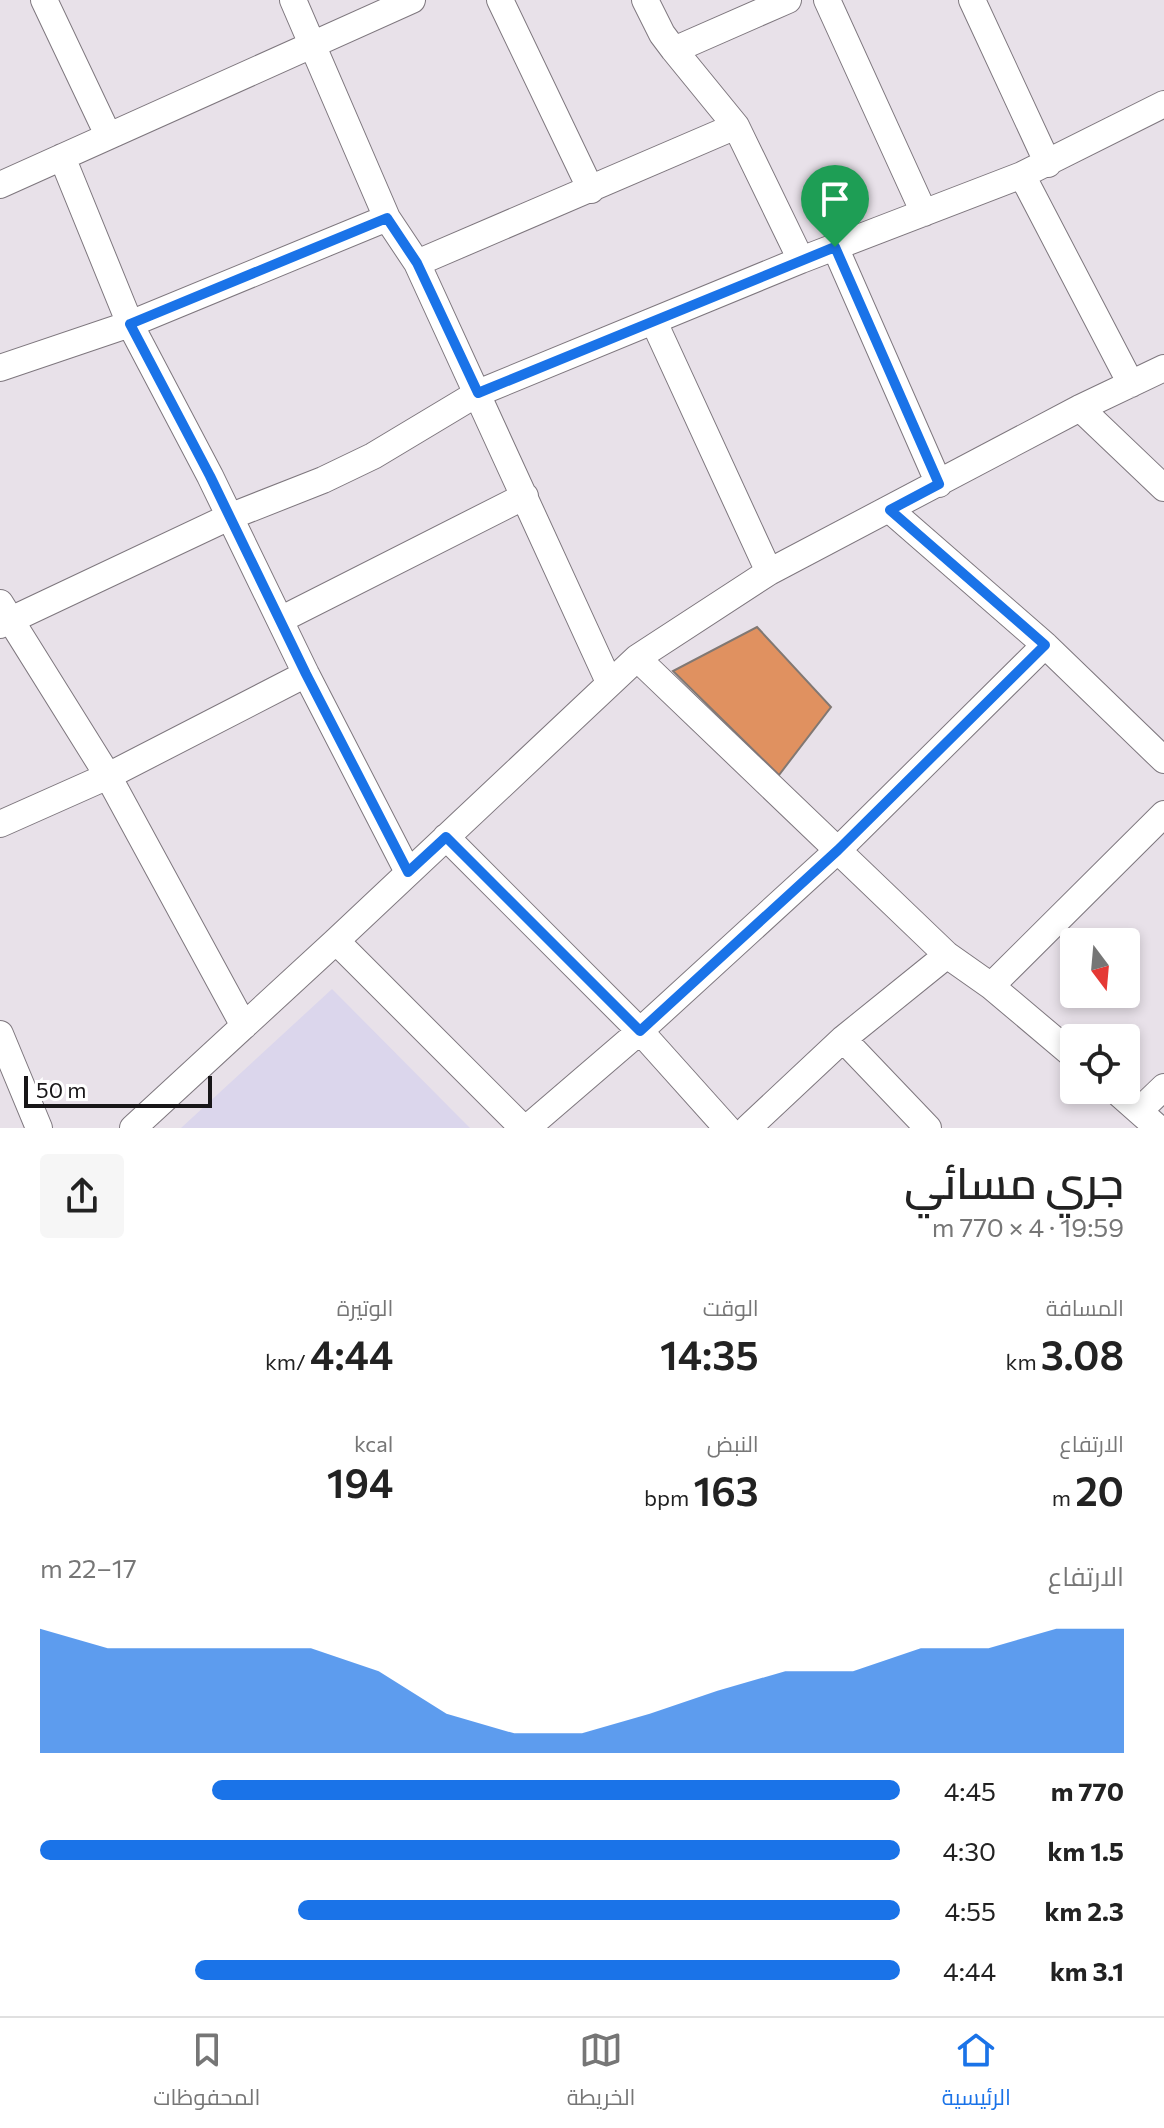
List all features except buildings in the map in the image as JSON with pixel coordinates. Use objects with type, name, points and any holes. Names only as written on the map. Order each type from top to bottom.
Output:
[{"type":"street","points":[[44,0],[108,135]]},
{"type":"street","points":[[293,0],[387,218],[417,263],[609,682]]},
{"type":"street","points":[[0,185],[412,0]]},
{"type":"street","points":[[500,0],[591,190]]},
{"type":"street","points":[[645,0],[662,34],[736,126],[801,260]]},
{"type":"street","points":[[674,50],[788,0]]},
{"type":"street","points":[[827,0],[924,213]]},
{"type":"street","points":[[972,0],[1048,164]]},
{"type":"street","points":[[244,1026],[108,776],[3,617],[229,517],[323,480],[373,456],[478,393],[801,260],[1022,175],[1160,115]]},
{"type":"street","points":[[417,263],[736,126]]},
{"type":"street","points":[[62,157],[130,324],[408,872]]},
{"type":"street","points":[[1022,175],[1131,384]]},
{"type":"street","points":[[0,368],[130,324],[387,218]]},
{"type":"street","points":[[835,247],[939,484]]},
{"type":"street","points":[[654,322],[769,572]]},
{"type":"street","points":[[133,1128],[637,658],[769,572],[1080,408],[1164,368]]},
{"type":"street","points":[[1080,408],[1164,488]]},
{"type":"street","points":[[280,620],[525,496]]},
{"type":"street","points":[[890,510],[1045,645],[1164,760]]},
{"type":"street","points":[[336,941],[525,1128],[640,1031],[838,850],[1045,645]]},
{"type":"street","points":[[637,658],[947,955],[991,986],[1060,1044]]},
{"type":"street","points":[[0,824],[108,776],[306,674]]},
{"type":"street","points":[[991,986],[1164,814]]},
{"type":"street","points":[[446,837],[640,1031],[727,1128]]},
{"type":"street","points":[[748,1128],[843,1039],[947,955]]},
{"type":"street","points":[[0,1034],[39,1128]]},
{"type":"street","points":[[843,1039],[928,1128]]},
{"type":"street","points":[[1131,1104],[1148,1119],[1164,1087]]},
{"type":"shaded area","points":[[332,989],[470,1128],[181,1128]]},
{"type":"route","points":[[387,218],[417,263],[478,393],[835,247],[939,484],[890,510],[1045,645],[838,850],[640,1031],[446,837],[408,872],[306,674],[210,476],[130,324],[387,218]]}]
